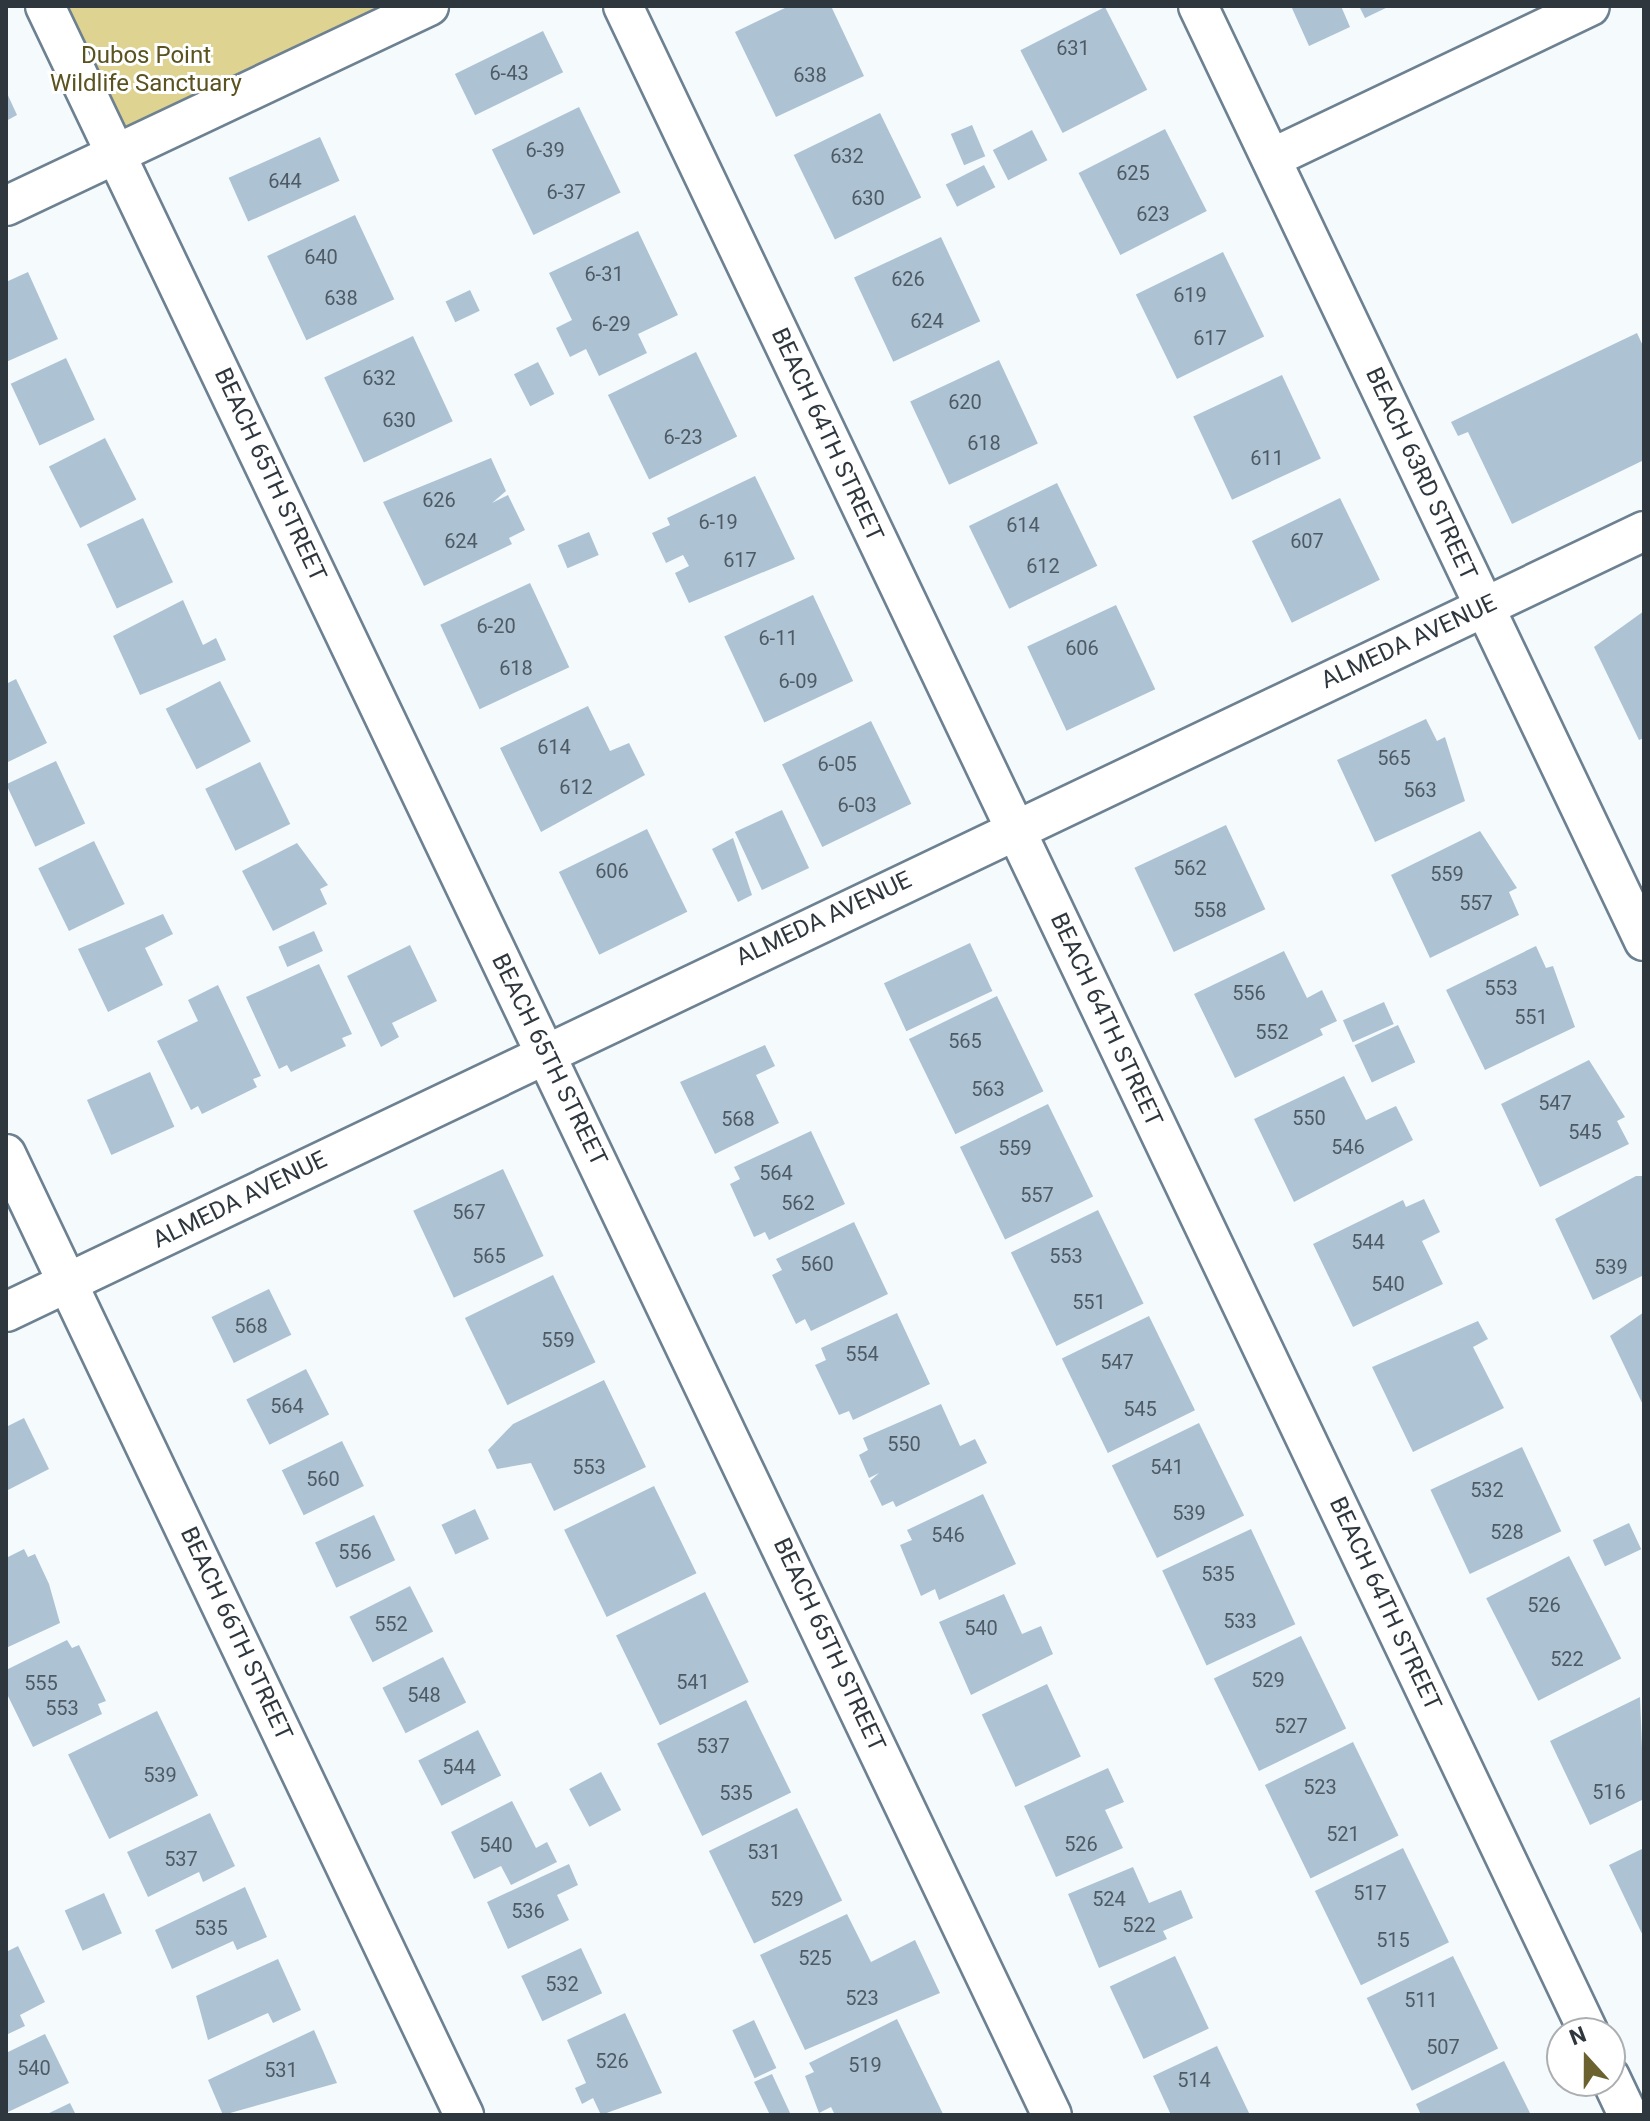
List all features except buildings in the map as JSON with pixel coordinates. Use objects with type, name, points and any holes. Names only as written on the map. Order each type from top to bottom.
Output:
[{"type":"street","name":"BEACH 65TH STREET","points":[[45,6],[1052,2115]]},
{"type":"street","points":[[6,206],[429,6]]},
{"type":"street","name":"BEACH 64TH STREET","points":[[623,6],[1581,2017]]},
{"type":"street","name":"BEACH 63RD STREET","points":[[1198,6],[1644,941]]},
{"type":"street","points":[[1272,158],[1590,6]]},
{"type":"street","name":"ALMEDA AVENUE","points":[[6,1312],[546,1051],[1644,531]]},
{"type":"street","name":"BEACH 66TH STREET","points":[[6,1154],[464,2115]]},
{"type":"green space","name":"Dubos Point Wildlife Sanctuary","points":[[46,6],[429,6],[117,154]]}]
